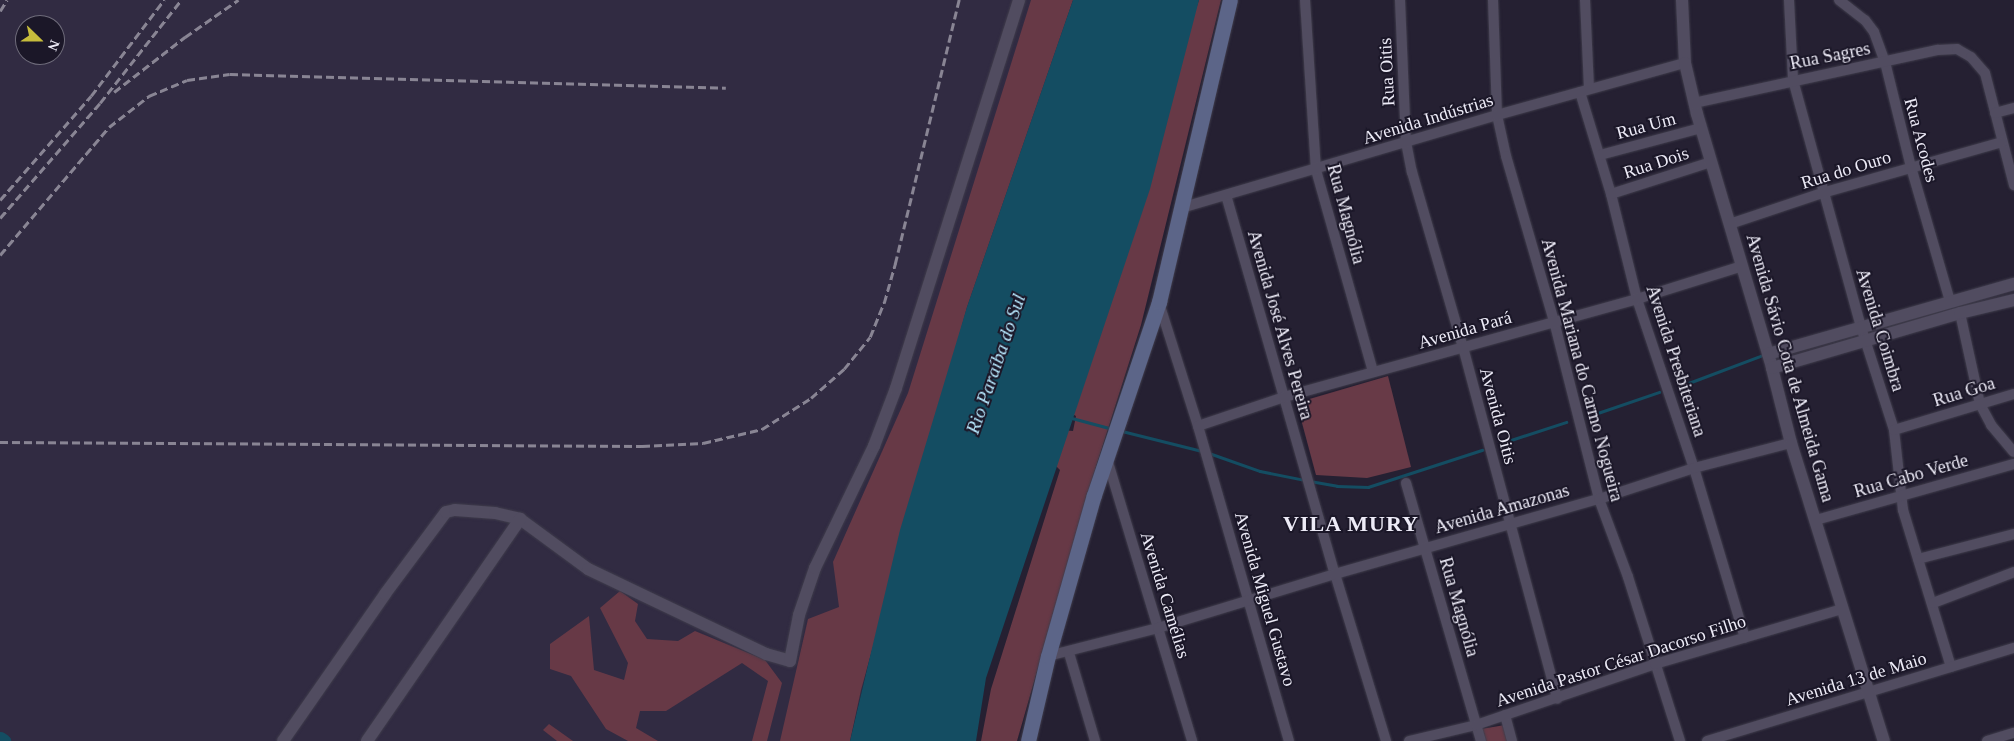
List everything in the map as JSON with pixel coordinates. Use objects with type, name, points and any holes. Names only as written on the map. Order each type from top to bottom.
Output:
[{"type":"main road","points":[[1028,741],[1048,656],[1113,437],[1159,302],[1230,0]]},
{"type":"street","points":[[283,741],[385,594],[446,512],[466,510],[495,512],[520,519],[588,569],[766,654],[790,661],[799,615],[815,568],[874,446],[896,388],[1019,0]]},
{"type":"street","name":"Rua Magnólia","points":[[1306,0],[1316,170],[1373,372]]},
{"type":"street","name":"Rua Oitis","points":[[1400,0],[1406,142]]},
{"type":"street","name":"Avenida Mariana do Carmo Nogueira","points":[[1493,0],[1497,115],[1506,156],[1554,321],[1599,499],[1628,577],[1680,741]]},
{"type":"street","name":"Avenida Presbiteriana","points":[[1585,0],[1585,91],[1600,155],[1637,299],[1694,468],[1745,638]]},
{"type":"street","name":"Avenida Sávio Cota de Almeida Gama","points":[[1682,0],[1685,63],[1694,103],[1772,368],[1791,443],[1884,741]]},
{"type":"street","name":"Avenida Coimbra","points":[[1789,0],[1792,80],[1822,193],[1865,341],[1894,430],[1901,497],[1951,667]]},
{"type":"street","name":"Rua Acodes","points":[[1839,0],[1865,20],[1874,32],[1885,62],[1911,167],[1950,301]]},
{"type":"street","name":"Rua Sagres","points":[[1694,103],[1792,80],[1938,50],[1957,49],[1971,57],[1985,73],[1995,114]]},
{"type":"street","name":"Avenida Indústrias","points":[[1181,208],[1316,170],[1497,115],[1685,63]]},
{"type":"street","points":[[2014,108],[1995,114],[2002,142],[2012,168],[2014,185]]},
{"type":"street","name":"Rua Um","points":[[1600,155],[1701,128]]},
{"type":"street","name":"Avenida Oitis","points":[[1406,142],[1412,172],[1463,347],[1557,699]]},
{"type":"street","name":"Rua do Ouro","points":[[1730,224],[1822,193],[2002,142]]},
{"type":"street","name":"Rua Dois","points":[[1611,194],[1711,162]]},
{"type":"street","name":"Avenida José Alves Pereira","points":[[1226,195],[1311,484],[1335,574]]},
{"type":"street","name":"Avenida Pará","points":[[1198,426],[1284,397],[1637,299],[1742,266]]},
{"type":"street","points":[[1768,354],[2014,284]]},
{"type":"street","points":[[1772,368],[1960,313],[2014,300]]},
{"type":"street","points":[[1159,302],[1198,426]]},
{"type":"street","points":[[1960,313],[1980,404],[1991,425],[2014,452]]},
{"type":"street","name":"Rua Goa","points":[[1894,430],[2014,394]]},
{"type":"street","name":"Avenida Miguel Gustavo","points":[[1198,426],[1289,741]]},
{"type":"street","name":"Avenida Amazonas","points":[[1048,656],[1158,628],[1335,574],[1599,499],[1694,468],[1791,443]]},
{"type":"street","name":"Avenida Camélias","points":[[1107,458],[1192,741]]},
{"type":"street","name":"Rua Cabo Verde","points":[[1816,520],[2014,464]]},
{"type":"street","name":"Rua Magnólia","points":[[1406,483],[1481,741]]},
{"type":"street","points":[[367,741],[520,519]]},
{"type":"street","points":[[1918,559],[2014,534]]},
{"type":"street","points":[[1932,603],[2014,572]]},
{"type":"street","points":[[1335,574],[1386,741]]},
{"type":"street","name":"Avenida Pastor César Dacorso Filho","points":[[1409,741],[1476,725],[1557,699],[1655,664],[1842,609]]},
{"type":"street","name":"Avenida 13 de Maio","points":[[1707,741],[2014,648]]},
{"type":"street","points":[[1069,652],[1095,741]]},
{"type":"street","points":[[1505,715],[1512,741]]},
{"type":"street","points":[[1987,741],[2014,733]]},
{"type":"shaded area","points":[[0,0],[1073,0],[900,530],[850,741],[0,741]]},
{"type":"shaded area","points":[[1031,0],[1073,0],[967,307],[861,690],[850,741],[780,741],[808,619],[839,607],[833,562],[908,393]]},
{"type":"shaded area","points":[[1199,0],[1221,0],[1141,325],[1093,476],[1017,741],[981,741],[991,689],[1060,470],[1042,452],[1048,429],[1073,431],[1076,416],[1060,407]]},
{"type":"shaded area","points":[[1388,376],[1411,467],[1367,478],[1316,475],[1298,408],[1306,400]]},
{"type":"shaded area","points":[[620,591],[638,604],[635,621],[647,639],[678,641],[695,631],[765,660],[782,683],[767,741],[752,741],[768,681],[742,663],[666,711],[640,711],[636,728],[658,741],[628,741],[606,729],[571,676],[550,669],[550,644],[589,616],[594,670],[624,680],[628,663],[600,608]]},
{"type":"shaded area","points":[[549,724],[573,741],[557,741],[543,730]]},
{"type":"shaded area","points":[[1505,725],[1509,741],[1485,741],[1481,729]]},
{"type":"water","name":"Rio Paraíba do Sul","points":[[1073,0],[1199,0],[1150,189],[986,678],[976,741],[850,741],[900,530],[967,307]]},
{"type":"waterway","points":[[1686,384],[1763,355]]},
{"type":"waterway","points":[[1589,416],[1659,392]]},
{"type":"waterway","points":[[1072,418],[1110,428]]},
{"type":"waterway","points":[[1511,440],[1566,422]]},
{"type":"waterway","points":[[1122,431],[1202,451]]},
{"type":"waterway","points":[[1310,481],[1337,486],[1368,487],[1482,450]]},
{"type":"waterway","points":[[1209,453],[1260,471],[1305,480]]},
{"type":"railway","points":[[0,11],[7,0]]},
{"type":"railway","points":[[0,200],[91,96],[164,0]]},
{"type":"railway","points":[[0,218],[100,103],[181,0]]},
{"type":"railway","points":[[114,92],[185,37],[238,0]]},
{"type":"railway","points":[[0,442],[642,446],[703,443],[762,429],[811,398],[844,369],[870,337],[884,303],[895,264],[959,0]]},
{"type":"railway","points":[[0,255],[109,127],[149,96],[187,80],[230,74],[726,88]]},
{"type":"district","name":"VILA MURY","points":[[1351,524]]}]
